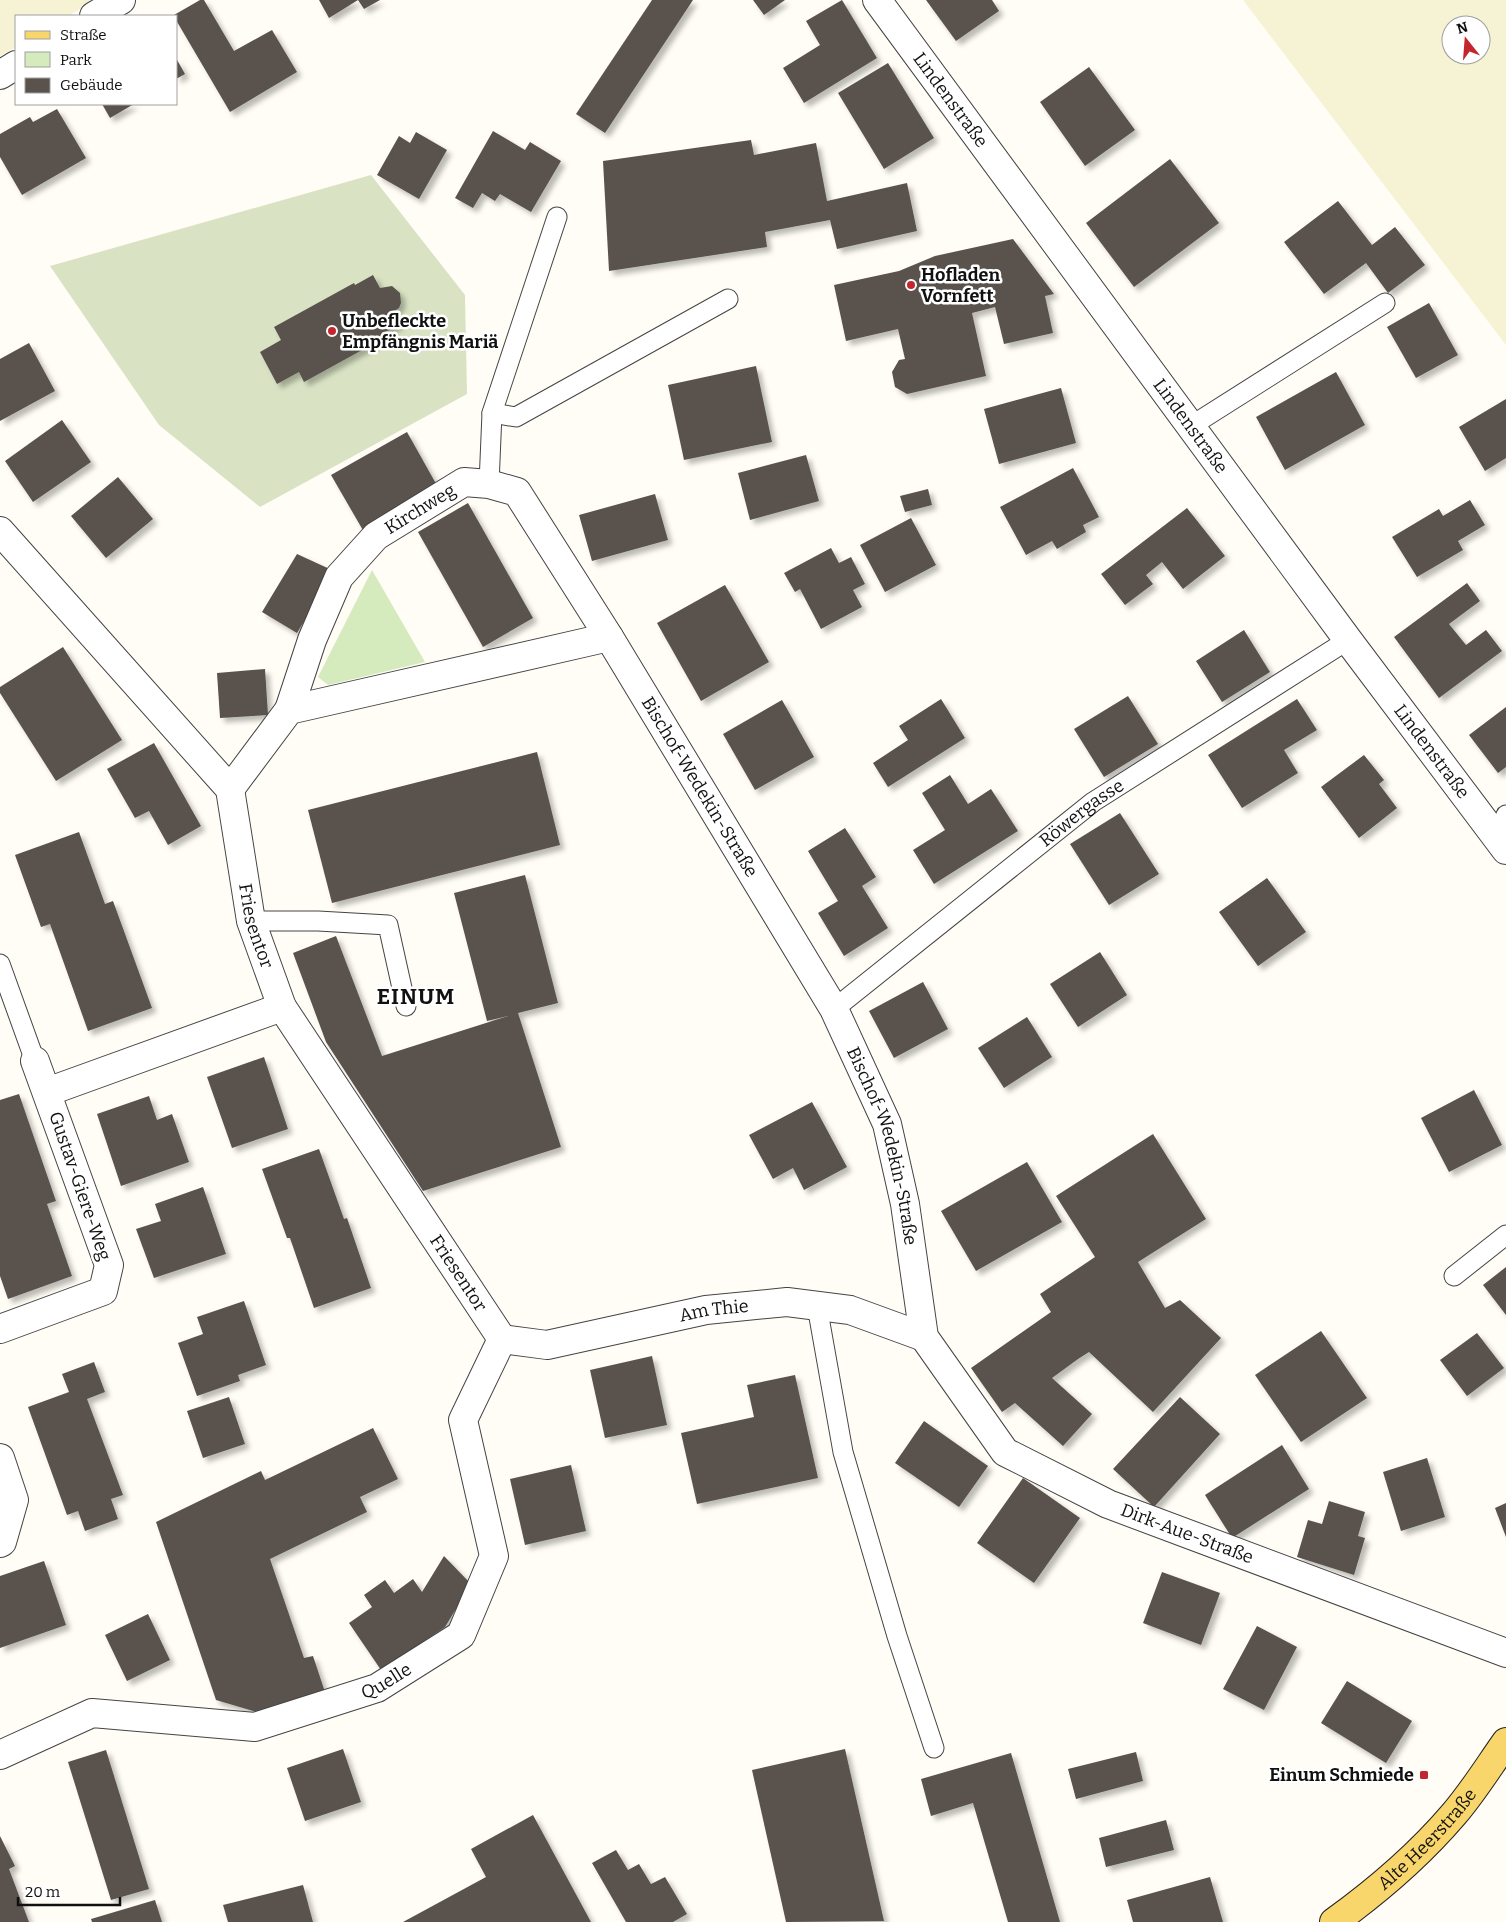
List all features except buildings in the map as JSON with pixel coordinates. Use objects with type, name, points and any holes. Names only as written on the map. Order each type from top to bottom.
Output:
[{"type":"main road","name":"Alte Heerstraße","points":[[1334,1922],[1393,1875],[1428,1843],[1455,1813],[1506,1742]]},
{"type":"street","points":[[96,15],[120,0]]},
{"type":"street","name":"Lindenstraße","points":[[877,0],[1348,640],[1503,834]]},
{"type":"street","points":[[0,75],[15,66]]},
{"type":"street","name":"Kirchweg","points":[[289,710],[312,640],[339,577],[376,536],[464,482],[489,484],[517,492],[609,637]]},
{"type":"street","points":[[0,531],[230,789],[289,710],[609,637]]},
{"type":"street","name":"Bischof-Wedekin-Straße","points":[[609,637],[834,1009],[887,1124],[905,1204],[924,1337]]},
{"type":"street","name":"Friesentor","points":[[230,789],[251,921],[282,1007],[502,1339]]},
{"type":"street","name":"Gustav-Giere-Weg","points":[[47,1092],[282,1007]]},
{"type":"street","name":"Gustav-Giere-Weg","points":[[0,1329],[103,1291],[109,1265],[35,1061]]},
{"type":"street","name":"Am Thie","points":[[502,1339],[547,1345],[706,1310],[787,1302],[850,1310],[924,1337]]},
{"type":"street","name":"Dirk-Aue-Straße","points":[[924,1337],[1005,1452],[1108,1504],[1506,1653]]},
{"type":"street","name":"Quelle","points":[[0,1755],[92,1713],[255,1727],[377,1688],[461,1635],[494,1556],[463,1420],[502,1339]]},
{"type":"street","points":[[0,1458],[14,1500],[2,1542],[0,1543]]},
{"type":"lane","points":[[489,484],[492,413],[557,216]]},
{"type":"lane","points":[[492,413],[516,417],[728,299]]},
{"type":"lane","points":[[1191,426],[1385,303]]},
{"type":"lane","name":"Röwergasse","points":[[834,1009],[1093,802],[1348,640]]},
{"type":"lane","points":[[251,921],[318,921],[388,925],[406,1006]]},
{"type":"lane","name":"Gustav-Giere-Weg","points":[[0,964],[35,1061]]},
{"type":"lane","points":[[1454,1276],[1506,1235]]},
{"type":"lane","points":[[817,1306],[843,1452],[897,1636],[934,1748]]},
{"type":"shaded area","points":[[0,0],[96,0],[70,15],[15,15],[15,48],[0,56]]},
{"type":"shaded area","points":[[1243,0],[1506,0],[1506,345]]},
{"type":"green space","points":[[371,175],[465,295],[467,394],[260,507],[159,425],[50,266]]},
{"type":"green space","points":[[372,570],[425,662],[328,685],[318,677]]},
{"type":"place","name":"Hofladen Vornfett","points":[[911,285]]},
{"type":"place","name":"Unbefleckte Empfängnis Mariä","points":[[332,331]]},
{"type":"place","name":"Einum Schmiede","points":[[1424,1775]]},
{"type":"district","name":"EINUM","points":[[416,996]]}]
